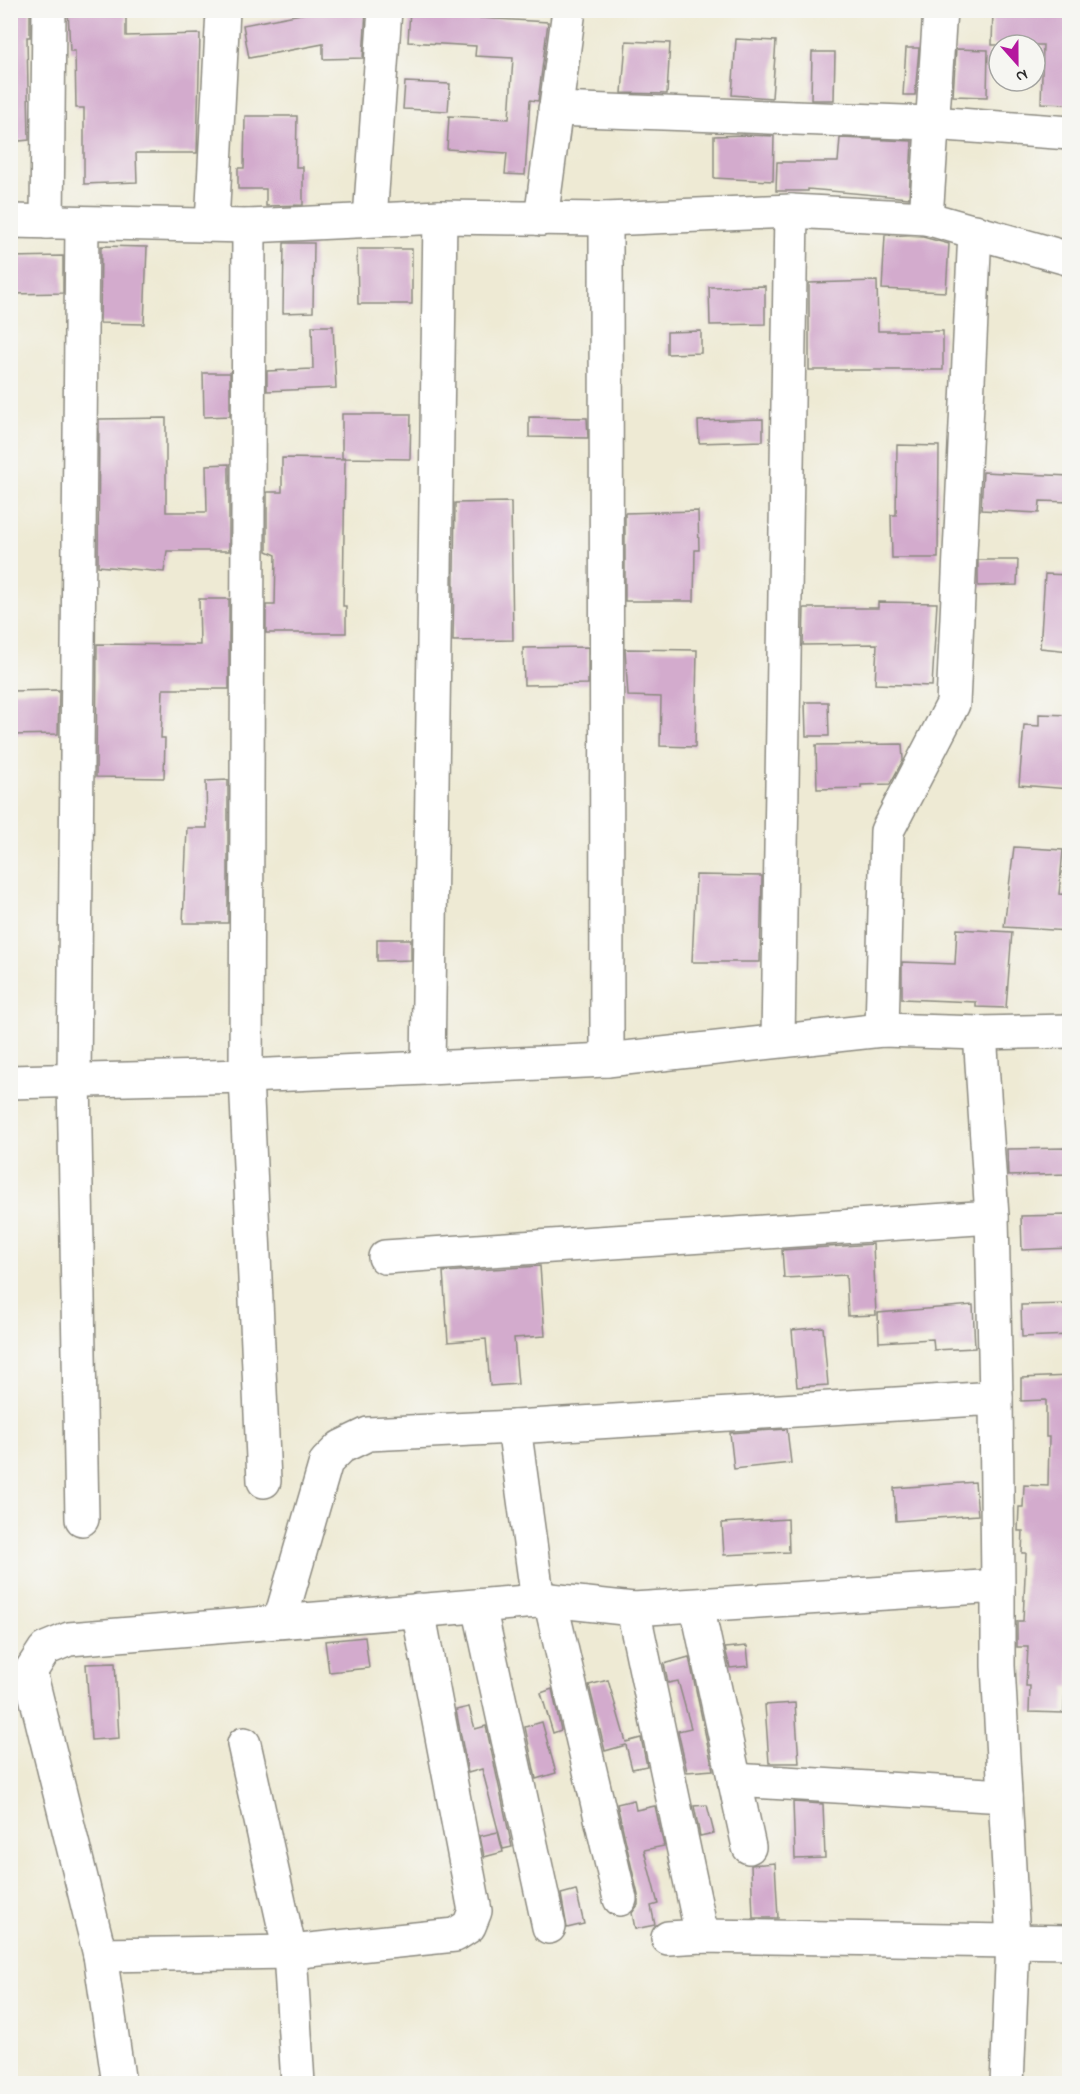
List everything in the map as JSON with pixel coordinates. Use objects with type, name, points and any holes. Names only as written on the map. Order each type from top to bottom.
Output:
[{"type":"street","points":[[48,222],[49,10]]},
{"type":"street","points":[[212,224],[223,10]]},
{"type":"street","points":[[370,219],[385,10]]},
{"type":"street","points":[[541,219],[569,10]]},
{"type":"street","points":[[926,218],[940,10]]},
{"type":"street","points":[[555,109],[931,123],[1070,133]]},
{"type":"street","points":[[10,221],[249,226],[440,217],[606,219],[790,211],[926,218],[1070,259]]},
{"type":"street","points":[[778,1040],[790,211]]},
{"type":"street","points":[[428,1068],[440,217]]},
{"type":"street","points":[[606,219],[607,1060]]},
{"type":"street","points":[[82,224],[74,1078],[82,1519]]},
{"type":"street","points":[[249,226],[246,1076],[264,1481]]},
{"type":"street","points":[[882,1030],[887,831],[953,704],[975,231]]},
{"type":"street","points":[[10,1082],[74,1078],[246,1076],[607,1060],[882,1030],[980,1033],[1070,1031]]},
{"type":"street","points":[[980,1033],[992,1216],[998,1666],[1012,1941],[1007,2084]]},
{"type":"street","points":[[385,1257],[992,1216]]},
{"type":"street","points":[[280,1621],[326,1462],[341,1447],[368,1434],[996,1398]]},
{"type":"street","points":[[514,1427],[544,1601],[620,1899]]},
{"type":"street","points":[[119,2084],[100,1954],[30,1672],[45,1649],[69,1639],[544,1601],[633,1609],[998,1586]]},
{"type":"street","points":[[479,1606],[549,1927]]},
{"type":"street","points":[[697,1606],[749,1847]]},
{"type":"street","points":[[633,1609],[702,1936]]},
{"type":"street","points":[[100,1954],[290,1952],[455,1935],[469,1926],[475,1911],[418,1610]]},
{"type":"street","points":[[244,1744],[290,1952],[298,2084]]},
{"type":"street","points":[[734,1780],[1005,1796]]},
{"type":"street","points":[[668,1938],[702,1936],[1070,1942]]},
{"type":"building","points":[[10,10],[30,10],[30,37],[27,37],[29,140],[10,142]]},
{"type":"building","points":[[68,10],[126,11],[126,36],[200,34],[197,153],[136,153],[137,182],[84,184],[84,108],[76,108],[75,51],[70,51]]},
{"type":"building","points":[[322,10],[366,10],[363,58],[323,59],[323,44],[249,58],[243,25]]},
{"type":"building","points":[[410,10],[464,12],[464,17],[548,22],[538,101],[530,100],[525,175],[505,174],[507,153],[447,149],[449,116],[509,119],[513,58],[475,56],[476,46],[408,42]]},
{"type":"building","points":[[993,10],[1070,10],[1070,104],[1041,103],[1041,93],[1047,93],[1047,33],[992,33]]},
{"type":"building","points":[[736,39],[776,41],[772,98],[732,95]]},
{"type":"building","points":[[626,41],[670,43],[667,94],[622,93]]},
{"type":"building","points":[[906,48],[919,48],[915,95],[903,95]]},
{"type":"building","points":[[956,49],[987,50],[987,97],[953,96]]},
{"type":"building","points":[[812,52],[835,52],[834,100],[811,100]]},
{"type":"building","points":[[405,82],[450,84],[448,111],[403,109]]},
{"type":"building","points":[[245,116],[297,116],[296,167],[303,167],[303,205],[266,206],[266,189],[238,189],[238,168],[244,168]]},
{"type":"building","points":[[714,136],[774,136],[773,181],[714,178]]},
{"type":"building","points":[[840,138],[912,141],[909,198],[808,189],[808,191],[776,191],[777,162],[838,162]]},
{"type":"building","points":[[885,235],[923,237],[949,244],[946,292],[882,289]]},
{"type":"building","points":[[284,243],[314,243],[313,312],[283,313]]},
{"type":"building","points":[[101,246],[147,247],[144,324],[100,323]]},
{"type":"building","points":[[357,249],[412,249],[412,304],[358,304]]},
{"type":"building","points":[[63,256],[63,293],[10,294],[10,257]]},
{"type":"building","points":[[877,281],[878,331],[943,331],[943,370],[809,370],[809,283]]},
{"type":"building","points":[[765,286],[765,324],[710,325],[709,287]]},
{"type":"building","points":[[312,326],[333,326],[336,388],[267,391],[267,371],[313,369]]},
{"type":"building","points":[[701,331],[701,353],[667,354],[667,332]]},
{"type":"building","points":[[203,373],[230,373],[230,416],[204,417]]},
{"type":"building","points":[[342,414],[411,414],[410,459],[342,458]]},
{"type":"building","points":[[529,417],[587,418],[588,438],[529,437]]},
{"type":"building","points":[[166,418],[166,512],[207,512],[206,465],[229,464],[229,551],[167,551],[164,572],[98,566],[99,419]]},
{"type":"building","points":[[763,419],[763,441],[699,443],[698,421]]},
{"type":"building","points":[[897,445],[939,446],[938,558],[892,558],[891,515],[896,515]]},
{"type":"building","points":[[282,458],[345,459],[343,606],[346,606],[346,633],[266,633],[266,605],[275,605],[276,555],[267,551],[267,492],[282,492]]},
{"type":"building","points":[[983,472],[1070,476],[1070,502],[1040,501],[1039,513],[981,510]]},
{"type":"building","points":[[511,502],[513,640],[453,641],[455,503]]},
{"type":"building","points":[[698,511],[699,550],[695,550],[694,601],[625,601],[625,513]]},
{"type":"building","points":[[978,560],[1018,560],[1017,585],[978,586]]},
{"type":"building","points":[[1045,574],[1070,575],[1070,651],[1040,648]]},
{"type":"building","points":[[199,599],[229,599],[229,689],[163,689],[161,738],[165,738],[164,778],[96,777],[97,644],[200,645]]},
{"type":"building","points":[[878,602],[937,603],[932,686],[875,684],[877,644],[803,645],[804,608],[878,608]]},
{"type":"building","points":[[588,647],[588,684],[524,685],[523,648]]},
{"type":"building","points":[[625,649],[697,650],[695,747],[660,746],[661,697],[628,696]]},
{"type":"building","points":[[59,690],[58,734],[10,735],[10,691]]},
{"type":"building","points":[[805,702],[828,702],[829,736],[806,736]]},
{"type":"building","points":[[1039,714],[1070,715],[1070,789],[1019,785],[1024,725],[1039,726]]},
{"type":"building","points":[[902,744],[903,760],[890,784],[861,785],[861,788],[817,789],[816,745]]},
{"type":"building","points":[[228,780],[228,923],[183,923],[187,828],[207,828],[206,781]]},
{"type":"building","points":[[1014,847],[1063,850],[1059,894],[1070,895],[1068,931],[1004,927]]},
{"type":"building","points":[[696,875],[762,876],[760,962],[692,962]]},
{"type":"building","points":[[957,929],[1012,932],[1006,1008],[976,1007],[976,1002],[902,999],[902,962],[955,964]]},
{"type":"building","points":[[377,939],[411,939],[411,960],[377,961]]},
{"type":"building","points":[[1066,1148],[1066,1174],[1008,1176],[1007,1149]]},
{"type":"building","points":[[1068,1215],[1069,1248],[1022,1250],[1021,1216]]},
{"type":"building","points":[[873,1244],[876,1315],[848,1316],[846,1275],[784,1278],[782,1250]]},
{"type":"building","points":[[540,1266],[545,1336],[514,1338],[518,1384],[490,1386],[486,1339],[448,1342],[443,1272]]},
{"type":"building","points":[[1070,1304],[1070,1335],[1022,1337],[1021,1305]]},
{"type":"building","points":[[973,1305],[975,1348],[934,1350],[933,1339],[879,1342],[878,1313]]},
{"type":"building","points":[[823,1327],[828,1385],[797,1387],[792,1330]]},
{"type":"building","points":[[1070,1376],[1070,1687],[1065,1687],[1064,1713],[1029,1712],[1030,1686],[1026,1686],[1028,1647],[1017,1647],[1017,1621],[1023,1621],[1026,1553],[1022,1553],[1023,1531],[1018,1531],[1019,1507],[1023,1507],[1024,1485],[1048,1486],[1049,1437],[1046,1437],[1046,1400],[1021,1401],[1021,1378]]},
{"type":"building","points":[[787,1429],[791,1463],[734,1469],[730,1433]]},
{"type":"building","points":[[975,1482],[978,1515],[896,1521],[894,1488]]},
{"type":"building","points":[[788,1519],[789,1552],[724,1555],[722,1523]]},
{"type":"building","points":[[365,1637],[369,1668],[329,1672],[325,1641]]},
{"type":"building","points":[[747,1646],[749,1666],[730,1668],[725,1648]]},
{"type":"building","points":[[689,1657],[713,1770],[687,1772],[678,1731],[691,1728],[678,1681],[668,1683],[664,1664]]},
{"type":"building","points":[[115,1663],[119,1738],[91,1740],[86,1664]]},
{"type":"building","points":[[608,1680],[626,1742],[641,1738],[647,1766],[632,1769],[626,1745],[605,1751],[589,1685]]},
{"type":"building","points":[[552,1689],[561,1730],[553,1733],[541,1693]]},
{"type":"building","points":[[795,1703],[799,1763],[769,1763],[765,1705]]},
{"type":"building","points":[[469,1707],[475,1729],[486,1726],[512,1847],[503,1849],[482,1769],[468,1773],[456,1710]]},
{"type":"building","points":[[542,1722],[556,1773],[536,1779],[525,1727]]},
{"type":"building","points":[[634,1800],[636,1810],[655,1806],[664,1846],[644,1850],[658,1904],[651,1906],[655,1925],[635,1929],[632,1913],[638,1905],[638,1895],[617,1804]]},
{"type":"building","points":[[793,1802],[823,1804],[825,1858],[795,1859]]},
{"type":"building","points":[[707,1805],[714,1833],[700,1836],[694,1806]]},
{"type":"building","points":[[498,1832],[503,1852],[484,1857],[480,1836]]},
{"type":"building","points":[[775,1863],[778,1918],[753,1918],[751,1865]]},
{"type":"building","points":[[576,1890],[584,1924],[567,1928],[561,1894]]}]
